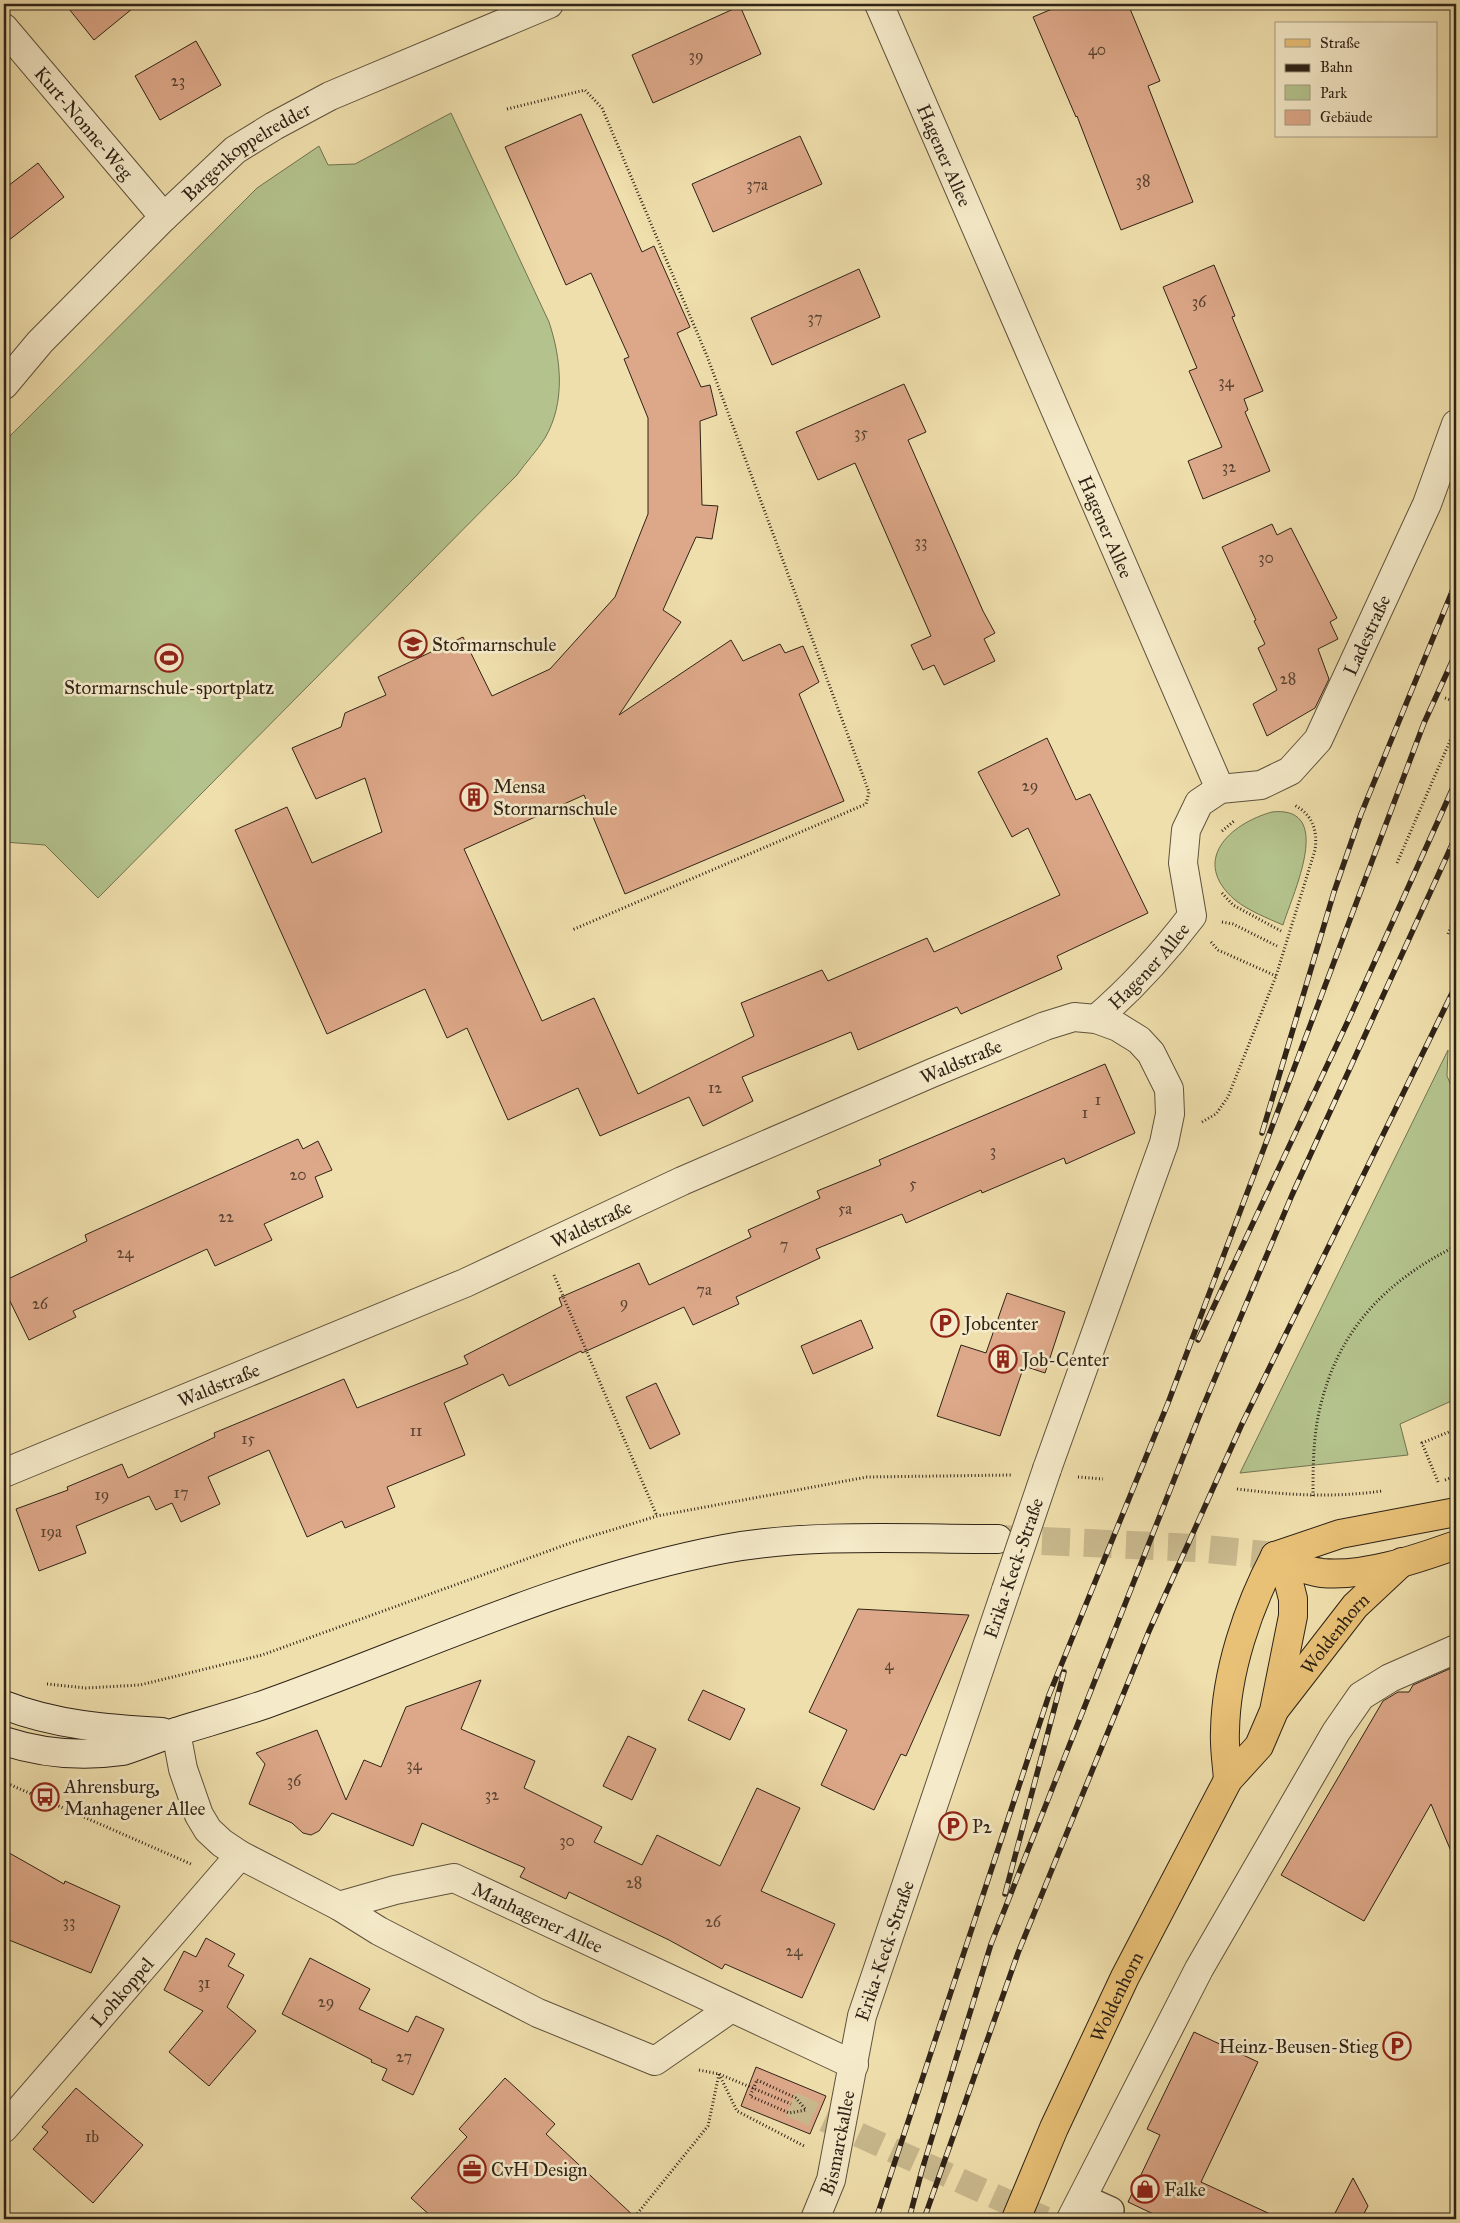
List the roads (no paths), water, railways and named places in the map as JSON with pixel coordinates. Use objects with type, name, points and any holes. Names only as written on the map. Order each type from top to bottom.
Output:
[{"type":"main road","points":[[1228,1780],[1225,1731],[1230,1688],[1248,1614],[1275,1556],[1340,1534],[1456,1512]]},
{"type":"main road","name":"Woldenhorn","points":[[1275,1556],[1300,1568],[1323,1573],[1361,1571],[1402,1562],[1456,1545]]},
{"type":"main road","name":"Woldenhorn","points":[[1016,2219],[1054,2128],[1121,1986],[1228,1780],[1259,1746],[1274,1712],[1292,1616],[1293,1598],[1289,1583],[1275,1556]]},
{"type":"main road","name":"Woldenhorn","points":[[1274,1712],[1355,1606],[1402,1562]]},
{"type":"street","name":"Bargenkoppelredder","points":[[4,385],[40,342],[164,217],[235,150],[274,126],[330,96],[549,4]]},
{"type":"street","name":"Hagener Allee","points":[[879,4],[1220,789],[1199,803],[1186,830],[1183,863],[1192,916],[1160,958],[1126,993],[1096,1019]]},
{"type":"street","name":"Kurt-Nonne-Weg","points":[[4,28],[164,217]]},
{"type":"street","name":"Ladestraße","points":[[1220,789],[1261,785],[1290,771],[1318,740],[1427,504],[1456,424]]},
{"type":"street","name":"Waldstraße","points":[[4,1473],[465,1283],[543,1248],[682,1181],[1045,1026],[1074,1017],[1096,1019],[1118,1027],[1139,1040],[1151,1053],[1162,1073]]},
{"type":"street","name":"Erika-Keck-Straße","points":[[854,2065],[862,2016],[1047,1469],[1164,1142],[1170,1114],[1169,1089],[1162,1073]]},
{"type":"street","points":[[4,1741],[56,1754],[99,1755],[123,1751],[150,1743],[176,1732],[265,1705],[558,1594],[670,1561],[764,1543],[871,1539],[998,1539]]},
{"type":"street","points":[[1111,2210],[1076,2208],[1199,1969],[1336,1732],[1361,1696],[1390,1678],[1456,1649]]},
{"type":"street","points":[[4,1705],[44,1718],[101,1729],[176,1732]]},
{"type":"street","points":[[176,1732],[183,1769],[199,1815],[208,1830],[222,1843],[240,1855],[339,1906],[378,1931],[538,2013],[655,2061],[730,2009]]},
{"type":"street","name":"Lohkoppel","points":[[4,2128],[240,1855]]},
{"type":"street","name":"Manhagener Allee","points":[[339,1906],[395,1890],[454,1878],[730,2009],[854,2065]]},
{"type":"street","name":"Bismarckallee","points":[[815,2219],[825,2198],[835,2161],[854,2065]]},
{"type":"tunnel","points":[[1000,1539],[1197,1548],[1275,1556]]},
{"type":"tunnel","points":[[791,2104],[1045,2219]]},
{"type":"railway","points":[[1262,1133],[1334,892],[1361,814],[1456,582]]},
{"type":"railway","points":[[876,2219],[1049,1695],[1168,1403],[1424,723],[1456,653]]},
{"type":"railway","points":[[1198,1340],[1348,1021],[1456,781]]},
{"type":"railway","points":[[909,2219],[922,2170],[991,1944],[1202,1409],[1292,1195],[1456,836]]},
{"type":"railway","points":[[924,2219],[1018,1953],[1149,1631],[1241,1426],[1456,985]]},
{"type":"railway","points":[[1005,1894],[1064,1672]]},
{"type":"place","name":"Stormarnschule","points":[[413,644]]},
{"type":"place","name":"Stormarnschule-sportplatz","points":[[169,658]]},
{"type":"place","name":"Mensa Stormarnschule","points":[[474,797]]},
{"type":"place","name":"Jobcenter","points":[[945,1323]]},
{"type":"place","name":"Job-Center","points":[[1003,1359]]},
{"type":"place","name":"Ahrensburg, Manhagener Allee","points":[[45,1797]]},
{"type":"place","name":"P2","points":[[953,1826]]},
{"type":"place","name":"Heinz-Beusen-Stieg","points":[[1397,2046]]},
{"type":"place","name":"CvH Design","points":[[472,2169]]},
{"type":"place","name":"Falke","points":[[1145,2189]]}]
